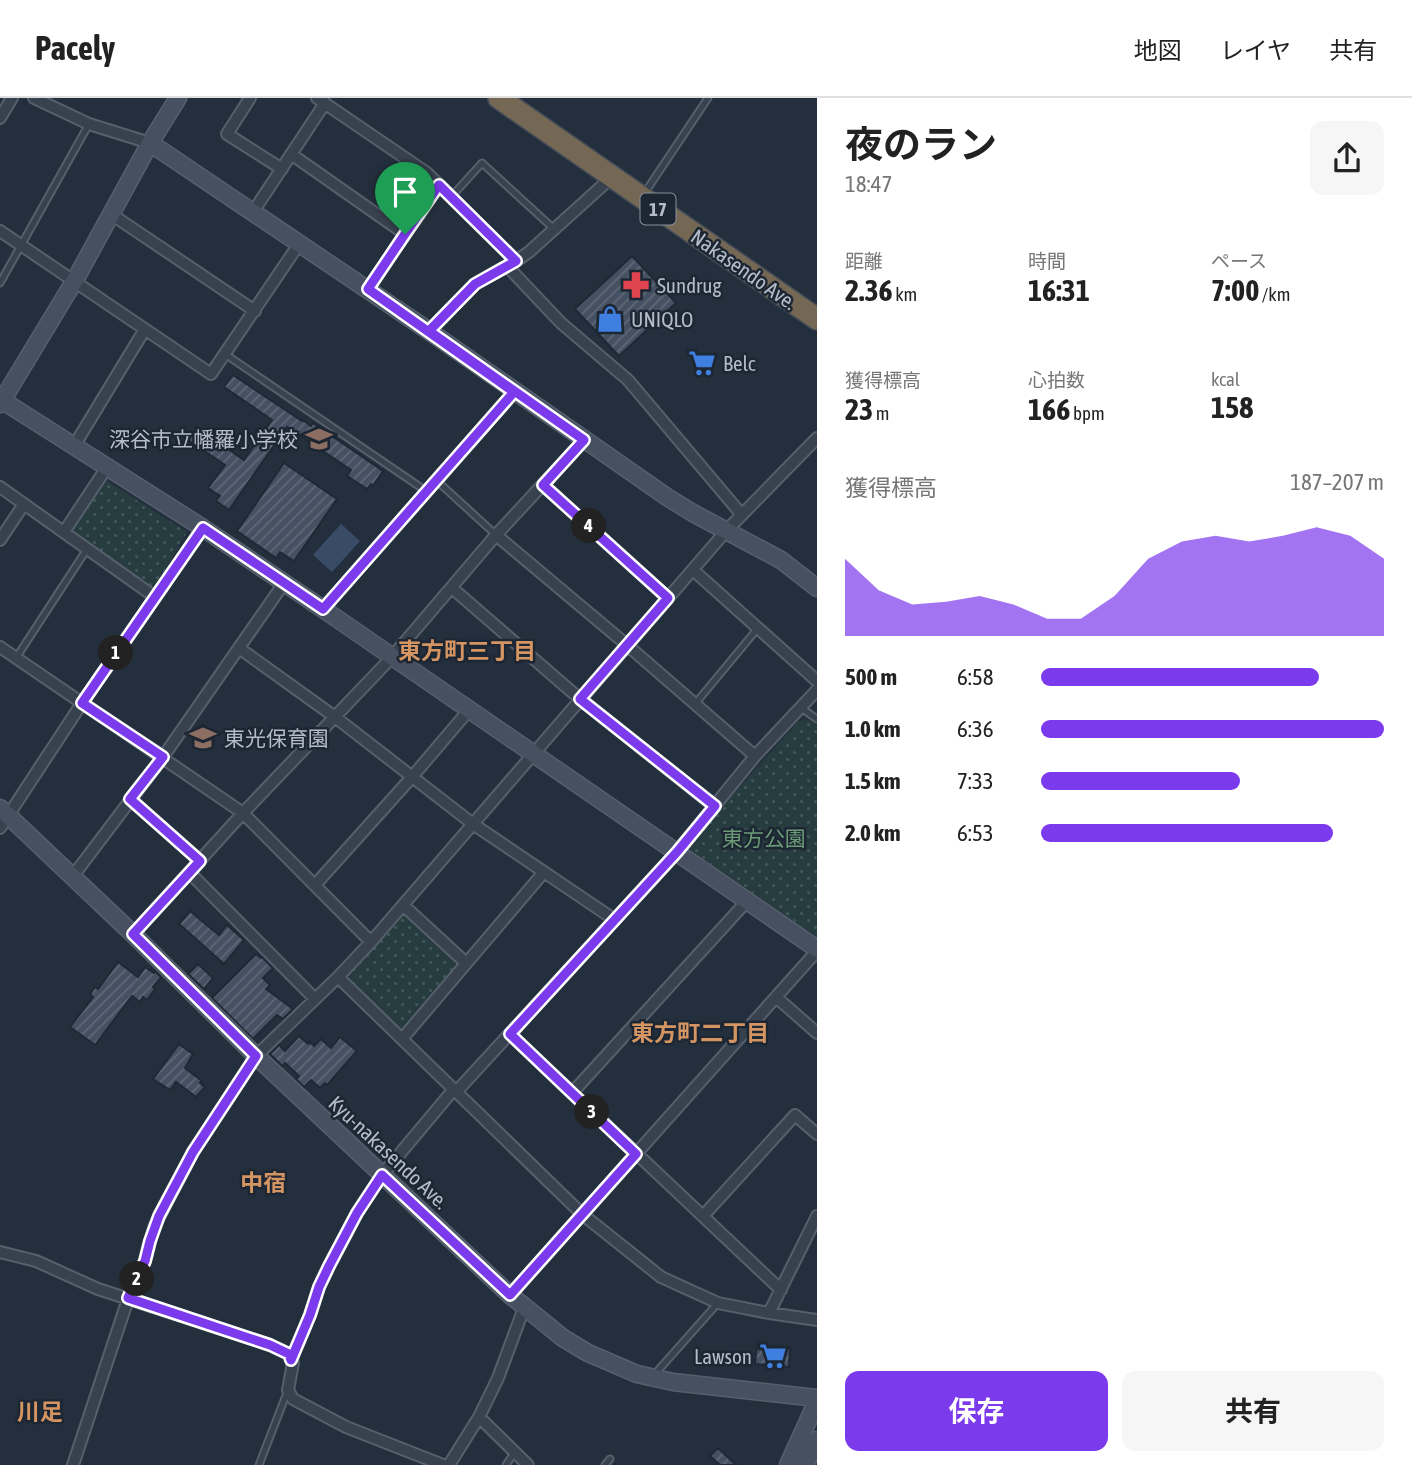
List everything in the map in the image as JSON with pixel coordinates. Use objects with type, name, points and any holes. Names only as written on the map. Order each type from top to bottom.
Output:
[{"type":"highway","name":"Nakasendo Ave.","points":[[499,98],[817,319]]},
{"type":"street","points":[[0,118],[12,98]]},
{"type":"street","points":[[34,98],[89,124],[150,144],[368,289],[667,497],[782,560],[817,588]]},
{"type":"street","points":[[250,98],[227,134],[282,169]]},
{"type":"street","points":[[172,100],[75,280],[1,401],[203,528],[817,950],[510,1295]]},
{"type":"street","points":[[253,212],[292,154],[321,100],[427,173],[512,264],[561,323],[628,380],[742,515]]},
{"type":"street","points":[[292,154],[405,234]]},
{"type":"street","points":[[429,331],[475,284],[529,252],[612,177]]},
{"type":"street","points":[[368,289],[439,185]]},
{"type":"street","points":[[111,214],[255,311]]},
{"type":"street","points":[[0,231],[211,374],[299,244]]},
{"type":"street","points":[[74,446],[145,329]]},
{"type":"street","points":[[323,609],[514,392]]},
{"type":"street","points":[[76,1464],[128,1298],[145,1261],[154,1227],[193,1152],[256,1056],[371,942],[726,531],[817,438]]},
{"type":"street","points":[[133,934],[243,813],[392,657],[496,535],[584,440]]},
{"type":"street","points":[[64,533],[107,467]]},
{"type":"street","points":[[543,485],[668,598]]},
{"type":"street","points":[[0,487],[155,597]]},
{"type":"street","points":[[0,540],[24,504]]},
{"type":"street","points":[[3,817],[203,528]]},
{"type":"street","points":[[496,535],[755,756]]},
{"type":"street","points":[[693,569],[817,681]]},
{"type":"street","points":[[73,876],[163,757],[284,583]]},
{"type":"street","points":[[452,588],[580,699],[715,806]]},
{"type":"street","points":[[0,647],[243,813],[371,942]]},
{"type":"street","points":[[239,648],[335,717],[473,824],[615,920]]},
{"type":"street","points":[[382,1175],[455,1090],[677,852],[755,756],[817,690]]},
{"type":"street","points":[[314,885],[469,710]]},
{"type":"street","name":"Kyu-nakasendo Ave.","points":[[3,817],[73,876],[256,1056],[510,1295],[563,1338],[621,1368],[652,1378],[817,1399]]},
{"type":"street","points":[[189,872],[315,999]]},
{"type":"street","points":[[402,1039],[544,872]]},
{"type":"street","points":[[572,1093],[747,901]]},
{"type":"street","points":[[403,905],[466,963]]},
{"type":"street","points":[[338,977],[582,1214],[661,1277],[718,1303],[817,1320]]},
{"type":"street","points":[[776,997],[817,1033]]},
{"type":"street","points":[[510,1034],[781,1290]]},
{"type":"street","points":[[703,1216],[795,1115],[817,1134]]},
{"type":"street","points":[[769,1313],[817,1216]]},
{"type":"street","points":[[0,1252],[36,1261],[98,1289],[270,1345],[289,1354],[293,1363],[288,1390],[293,1399],[346,1426],[443,1465]]},
{"type":"street","points":[[449,1465],[479,1417],[498,1378],[524,1308]]},
{"type":"street","points":[[788,1465],[817,1399]]},
{"type":"street","points":[[479,1417],[528,1465]]},
{"type":"street","points":[[805,1465],[817,1440]]},
{"type":"lane","points":[[641,198],[708,98]]},
{"type":"lane","points":[[1,279],[89,124]]},
{"type":"lane","points":[[451,197],[482,163],[554,229]]},
{"type":"lane","points":[[225,354],[426,491]]},
{"type":"lane","points":[[436,480],[496,535]]},
{"type":"lane","points":[[16,657],[87,548]]},
{"type":"lane","points":[[695,704],[758,628]]},
{"type":"lane","points":[[801,708],[817,719]]},
{"type":"lane","points":[[130,799],[200,861]]},
{"type":"lane","points":[[291,1360],[329,1266],[357,1213],[382,1175]]},
{"type":"lane","points":[[652,1378],[718,1303]]},
{"type":"lane","points":[[259,1465],[288,1390]]},
{"type":"lane","points":[[506,1465],[514,1452]]},
{"type":"green space","points":[[107,481],[187,532],[156,585],[150,586],[73,533],[72,527],[101,482]]},
{"type":"green space","name":"東方公園","points":[[799,721],[817,722],[817,937],[690,850],[689,843]]},
{"type":"green space","points":[[398,915],[405,915],[456,960],[455,969],[401,1031],[350,983],[349,974]]},
{"type":"water","points":[[341,524],[360,541],[332,572],[313,555]]},
{"type":"building","points":[[632,256],[676,303],[619,356],[575,309]]},
{"type":"building","points":[[233,375],[302,421],[311,426],[313,423],[383,471],[373,486],[371,484],[367,489],[347,476],[351,470],[287,427],[229,510],[216,501],[220,496],[208,488],[225,465],[188,440],[197,427],[244,460],[272,420],[224,387]]},
{"type":"building","points":[[284,463],[337,499],[294,561],[280,552],[276,558],[237,531]]},
{"type":"building","points":[[190,911],[219,935],[227,925],[244,940],[224,964],[179,924]]},
{"type":"building","points":[[256,954],[273,968],[263,978],[270,985],[266,989],[293,1009],[283,1019],[277,1015],[253,1039],[212,998]]},
{"type":"building","points":[[118,962],[138,977],[145,967],[161,977],[147,1000],[143,997],[140,1002],[132,996],[95,1045],[70,1027],[93,997],[90,994],[95,987],[98,989]]},
{"type":"building","points":[[198,964],[213,978],[204,989],[188,974]]},
{"type":"building","points":[[299,1036],[314,1046],[321,1039],[331,1048],[340,1037],[357,1051],[327,1085],[325,1083],[320,1088],[311,1080],[304,1087],[296,1079],[299,1076],[285,1063],[282,1066],[270,1054],[279,1045],[285,1051]]},
{"type":"building","points":[[179,1044],[193,1054],[185,1068],[202,1081],[200,1083],[205,1087],[196,1097],[176,1082],[170,1090],[153,1079]]},
{"type":"building","name":"Lawson","points":[[757,1345],[790,1348],[789,1367],[755,1364]]},
{"type":"building","points":[[718,1448],[736,1465],[720,1465],[710,1456]]},
{"type":"place","name":"Sundrug","points":[[636,285]]},
{"type":"place","name":"UNIQLO","points":[[610,319]]},
{"type":"place","name":"Belc","points":[[702,363]]},
{"type":"place","name":"深谷市立幡羅小学校","points":[[319,439]]},
{"type":"place","name":"東光保育園","points":[[203,738]]},
{"type":"place","name":"Lawson","points":[[773,1356]]},
{"type":"district","name":"東方町三丁目","points":[[467,651]]},
{"type":"district","name":"東方町二丁目","points":[[700,1033]]},
{"type":"district","name":"中宿","points":[[263,1183]]},
{"type":"district","name":"川足","points":[[40,1412]]},
{"type":"route","points":[[439,185],[516,261],[475,284],[429,331],[584,440],[543,485],[668,598],[580,699],[715,806],[677,852],[510,1034],[636,1154],[510,1295],[382,1175],[357,1213],[329,1266],[291,1360],[289,1354],[270,1345],[128,1298],[145,1261],[159,1216],[193,1152],[256,1056],[133,934],[200,861],[130,799],[163,757],[82,703],[203,528],[323,609],[514,392],[368,289],[405,234],[439,185]]}]
